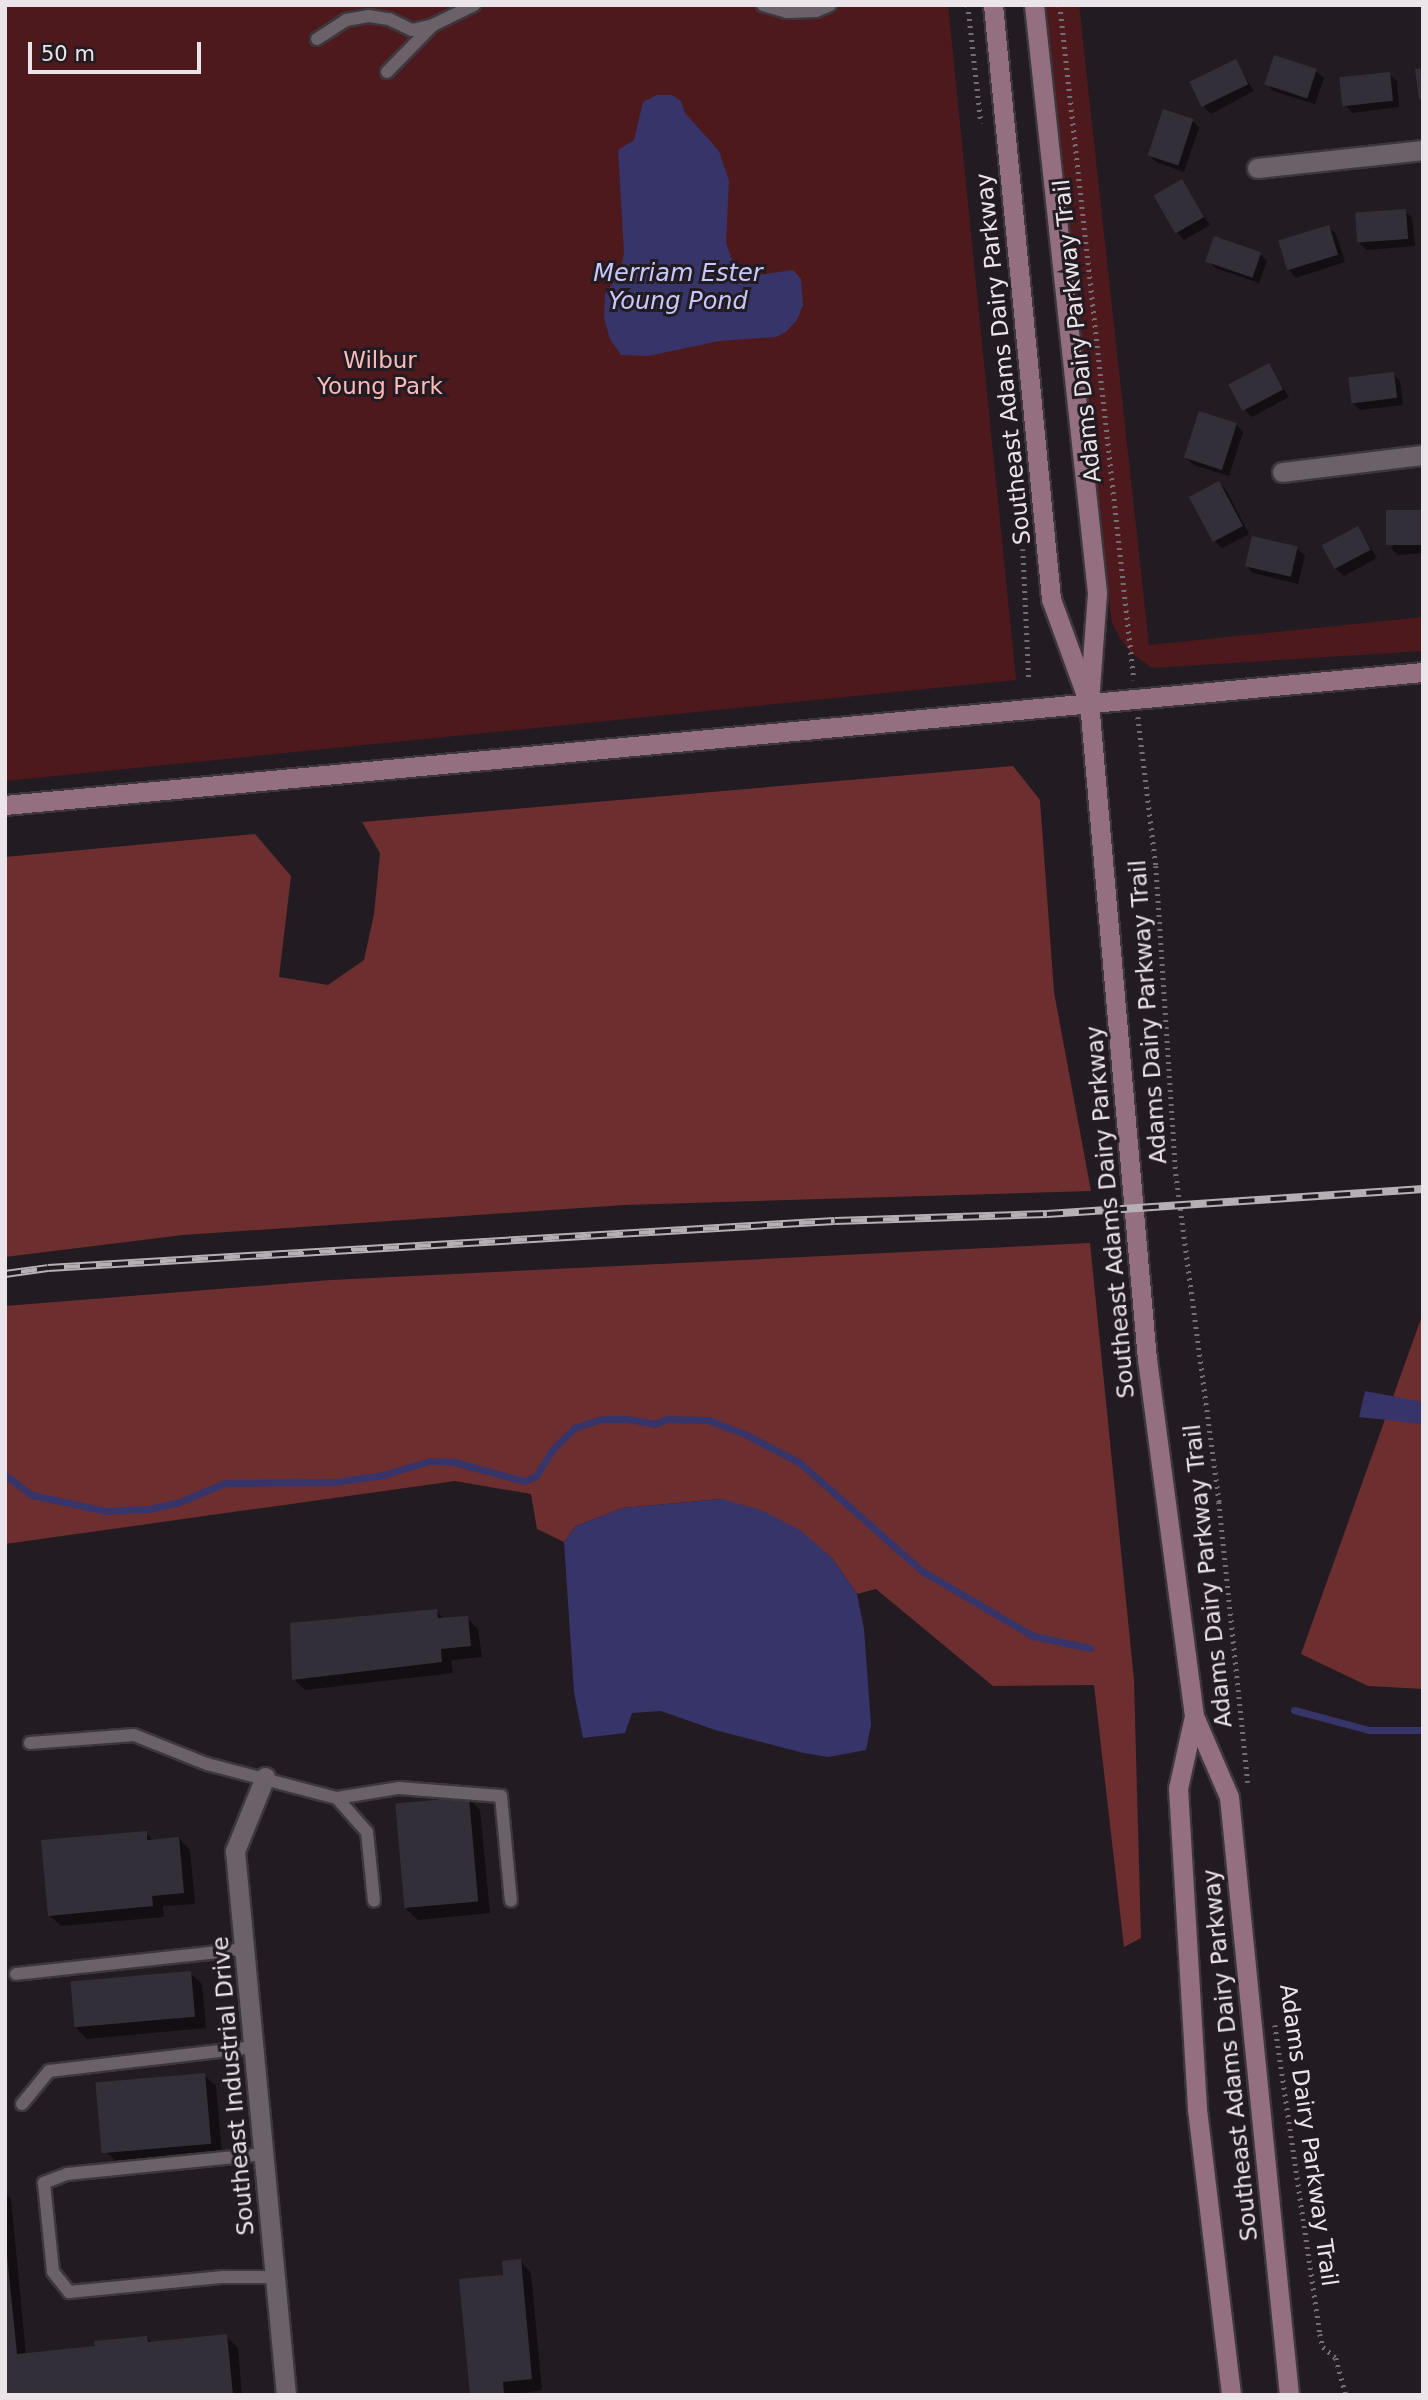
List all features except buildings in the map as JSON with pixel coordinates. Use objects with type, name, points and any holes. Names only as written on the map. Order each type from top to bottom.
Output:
[{"type":"main road","name":"Southeast Adams Dairy Parkway","points":[[993,5],[1051,598],[1089,702]]},
{"type":"main road","name":"Southeast Adams Dairy Parkway","points":[[1034,5],[1097,593],[1089,702],[1147,1359],[1194,1716],[1229,1797],[1289,2395]]},
{"type":"main road","points":[[5,805],[1423,672]]},
{"type":"main road","name":"Southeast Adams Dairy Parkway","points":[[1194,1716],[1178,1788],[1198,2109],[1231,2395]]},
{"type":"street","points":[[1257,168],[1423,150]]},
{"type":"street","points":[[1282,472],[1423,455]]},
{"type":"street","name":"Southeast Industrial Drive","points":[[265,1777],[235,1851],[286,2395]]},
{"type":"lane","points":[[317,39],[346,20],[369,16],[388,19],[412,30],[433,25],[474,5]]},
{"type":"lane","points":[[763,5],[787,12],[816,11],[830,5]]},
{"type":"lane","points":[[387,72],[433,25]]},
{"type":"lane","points":[[30,1743],[134,1735],[207,1764],[337,1798],[399,1788],[501,1796],[511,1901]]},
{"type":"lane","points":[[337,1798],[367,1832],[374,1901]]},
{"type":"lane","points":[[16,1974],[245,1949]]},
{"type":"lane","points":[[22,2104],[49,2071],[254,2047]]},
{"type":"lane","points":[[264,2154],[67,2174],[44,2183],[53,2273],[69,2292],[223,2277],[275,2277]]},
{"type":"path","name":"Adams Dairy Parkway Trail","points":[[1060,5],[1130,653]]},
{"type":"path","name":"Adams Dairy Parkway Trail","points":[[1141,745],[1156,866],[1177,1174],[1219,1502],[1248,1790]]},
{"type":"path","name":"Adams Dairy Parkway Trail","points":[[1275,2022],[1320,2334],[1324,2347],[1336,2358],[1346,2395]]},
{"type":"green space","name":"Wilbur Young Park","points":[[5,5],[948,5],[1016,680],[5,781]]},
{"type":"green space","points":[[1046,5],[1079,5],[1149,645],[1423,617],[1423,651],[1152,668],[1130,652],[1120,638],[1112,623],[1110,608]]},
{"type":"shaded area","points":[[1013,766],[1040,800],[1054,992],[1091,1191],[624,1205],[183,1235],[5,1257],[5,857],[255,834],[291,876],[279,977],[328,985],[364,960],[374,914],[380,853],[362,822]]},
{"type":"shaded area","points":[[1090,1243],[1134,1680],[1141,1938],[1124,1947],[1094,1685],[993,1686],[876,1589],[857,1594],[832,1558],[722,1499],[623,1508],[576,1526],[564,1542],[537,1529],[531,1494],[455,1481],[5,1544],[5,1306],[331,1280]]},
{"type":"shaded area","points":[[1423,1313],[1423,1689],[1368,1686],[1301,1654]]},
{"type":"water","name":"Merriam Ester Young Pond","points":[[657,95],[672,95],[681,101],[685,113],[719,151],[729,181],[726,243],[734,265],[751,276],[793,270],[801,279],[803,305],[797,320],[786,332],[776,337],[719,341],[648,356],[621,355],[610,339],[604,318],[605,294],[620,273],[624,253],[618,150],[634,140],[643,102]]},
{"type":"water","points":[[1365,1391],[1423,1402],[1423,1424],[1359,1417]]},
{"type":"water","points":[[722,1499],[761,1510],[800,1530],[832,1558],[857,1594],[864,1629],[871,1725],[866,1750],[828,1757],[804,1753],[715,1730],[661,1711],[632,1713],[625,1733],[583,1738],[574,1692],[564,1542],[576,1526],[623,1508]]},
{"type":"waterway","points":[[5,1475],[32,1495],[106,1511],[148,1509],[177,1503],[225,1483],[335,1482],[383,1475],[430,1461],[454,1462],[524,1481],[536,1476],[552,1450],[574,1428],[602,1419],[628,1419],[655,1424],[667,1419],[708,1420],[745,1434],[800,1463],[922,1571],[1033,1636],[1090,1648]]},
{"type":"waterway","points":[[1294,1710],[1369,1730],[1423,1730]]},
{"type":"railway","points":[[5,1274],[48,1268],[835,1221],[1047,1214],[1423,1189]]}]
